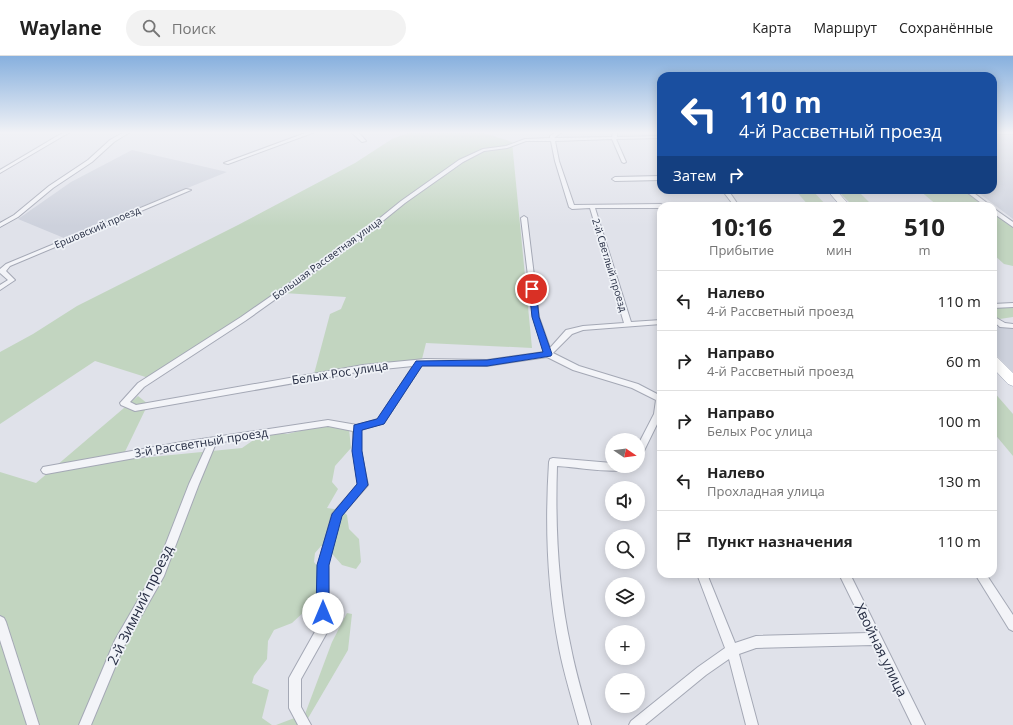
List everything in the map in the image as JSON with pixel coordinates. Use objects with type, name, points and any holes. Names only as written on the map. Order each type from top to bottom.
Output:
[{"type":"main road","points":[[835,194],[842,202]]},
{"type":"main road","points":[[997,364],[1013,380]]},
{"type":"street","points":[[0,172],[15,163]]},
{"type":"street","points":[[0,225],[16,216],[51,187],[87,163]]},
{"type":"street","name":"Большая Рассветная улица","points":[[134,408],[124,403],[141,385],[243,319],[361,236],[404,202],[458,163]]},
{"type":"street","points":[[558,163],[572,208],[657,206]]},
{"type":"street","points":[[615,178],[657,178]]},
{"type":"street","name":"Ершовский проезд","points":[[0,288],[12,280],[2,271],[8,265],[188,190]]},
{"type":"street","points":[[972,194],[983,202]]},
{"type":"street","name":"2-й Светлый проезд","points":[[592,207],[628,324]]},
{"type":"street","points":[[997,213],[1013,225]]},
{"type":"street","points":[[524,218],[536,317],[548,354],[576,368],[635,386],[657,397]]},
{"type":"street","points":[[997,306],[1013,305]]},
{"type":"street","points":[[997,321],[1013,320]]},
{"type":"street","points":[[548,354],[569,332],[583,328],[657,322]]},
{"type":"street","points":[[997,322],[1007,326],[1013,326]]},
{"type":"street","name":"Белых Рос улица","points":[[134,408],[363,368],[419,363],[487,363],[548,354]]},
{"type":"street","points":[[304,725],[295,708],[295,678],[322,629],[323,565],[337,514],[363,485],[357,451],[358,428],[381,421],[419,363]]},
{"type":"street","points":[[645,440],[657,416]]},
{"type":"street","name":"3-й Рассветный проезд","points":[[46,470],[213,440],[328,423],[358,428]]},
{"type":"street","name":"2-й Зимний проезд","points":[[85,725],[119,644],[160,572],[194,484],[213,440]]},
{"type":"street","points":[[585,725],[565,648],[553,567],[551,500],[553,462],[605,466]]},
{"type":"street","points":[[703,578],[732,650],[752,725]]},
{"type":"street","name":"Хвойная улица","points":[[846,578],[919,725]]},
{"type":"street","points":[[983,578],[1013,624]]},
{"type":"street","points":[[0,622],[33,725]]},
{"type":"street","points":[[635,725],[702,671],[732,650],[756,642],[875,639]]},
{"type":"shaded area","points":[[107,163],[189,163],[227,172],[64,238],[18,219],[71,182]]},
{"type":"shaded area","points":[[997,163],[1013,163],[1013,219],[997,207],[997,202],[991,202],[980,194],[997,194]]},
{"type":"shaded area","points":[[997,327],[1013,327],[1013,373],[997,356]]},
{"type":"green space","points":[[355,163],[514,163],[532,348],[426,343],[422,359],[314,374],[330,314],[341,309],[346,297],[284,293],[155,380],[95,361],[0,424],[0,352],[33,334],[77,306],[238,225]]},
{"type":"green space","points":[[798,194],[816,194],[823,202],[806,202]]},
{"type":"green space","points":[[841,194],[861,194],[869,202],[849,202]]},
{"type":"green space","points":[[924,194],[968,194],[979,202],[933,202]]},
{"type":"green space","points":[[997,216],[1013,228],[1013,266],[1004,264],[997,258]]},
{"type":"green space","points":[[1013,303],[1013,317],[997,319],[997,304]]},
{"type":"green space","points":[[138,396],[148,404],[121,460],[242,448],[255,439],[278,432],[287,434],[325,425],[349,429],[351,448],[335,466],[332,482],[338,489],[327,508],[341,510],[347,515],[349,529],[359,539],[361,562],[356,569],[342,565],[326,547],[321,546],[315,553],[314,562],[319,568],[319,598],[292,623],[274,630],[268,641],[267,659],[254,676],[252,683],[269,690],[262,718],[272,725],[0,725],[0,472],[36,483]]},
{"type":"green space","points":[[997,396],[1013,414],[1013,456],[997,437]]},
{"type":"green space","points":[[347,613],[352,614],[348,650],[307,720],[307,725],[276,725],[305,714],[332,642]]},
{"type":"route","points":[[323,613],[323,565],[337,514],[363,485],[357,451],[358,428],[381,421],[419,363],[487,363],[548,354],[536,317],[532,289]]}]
